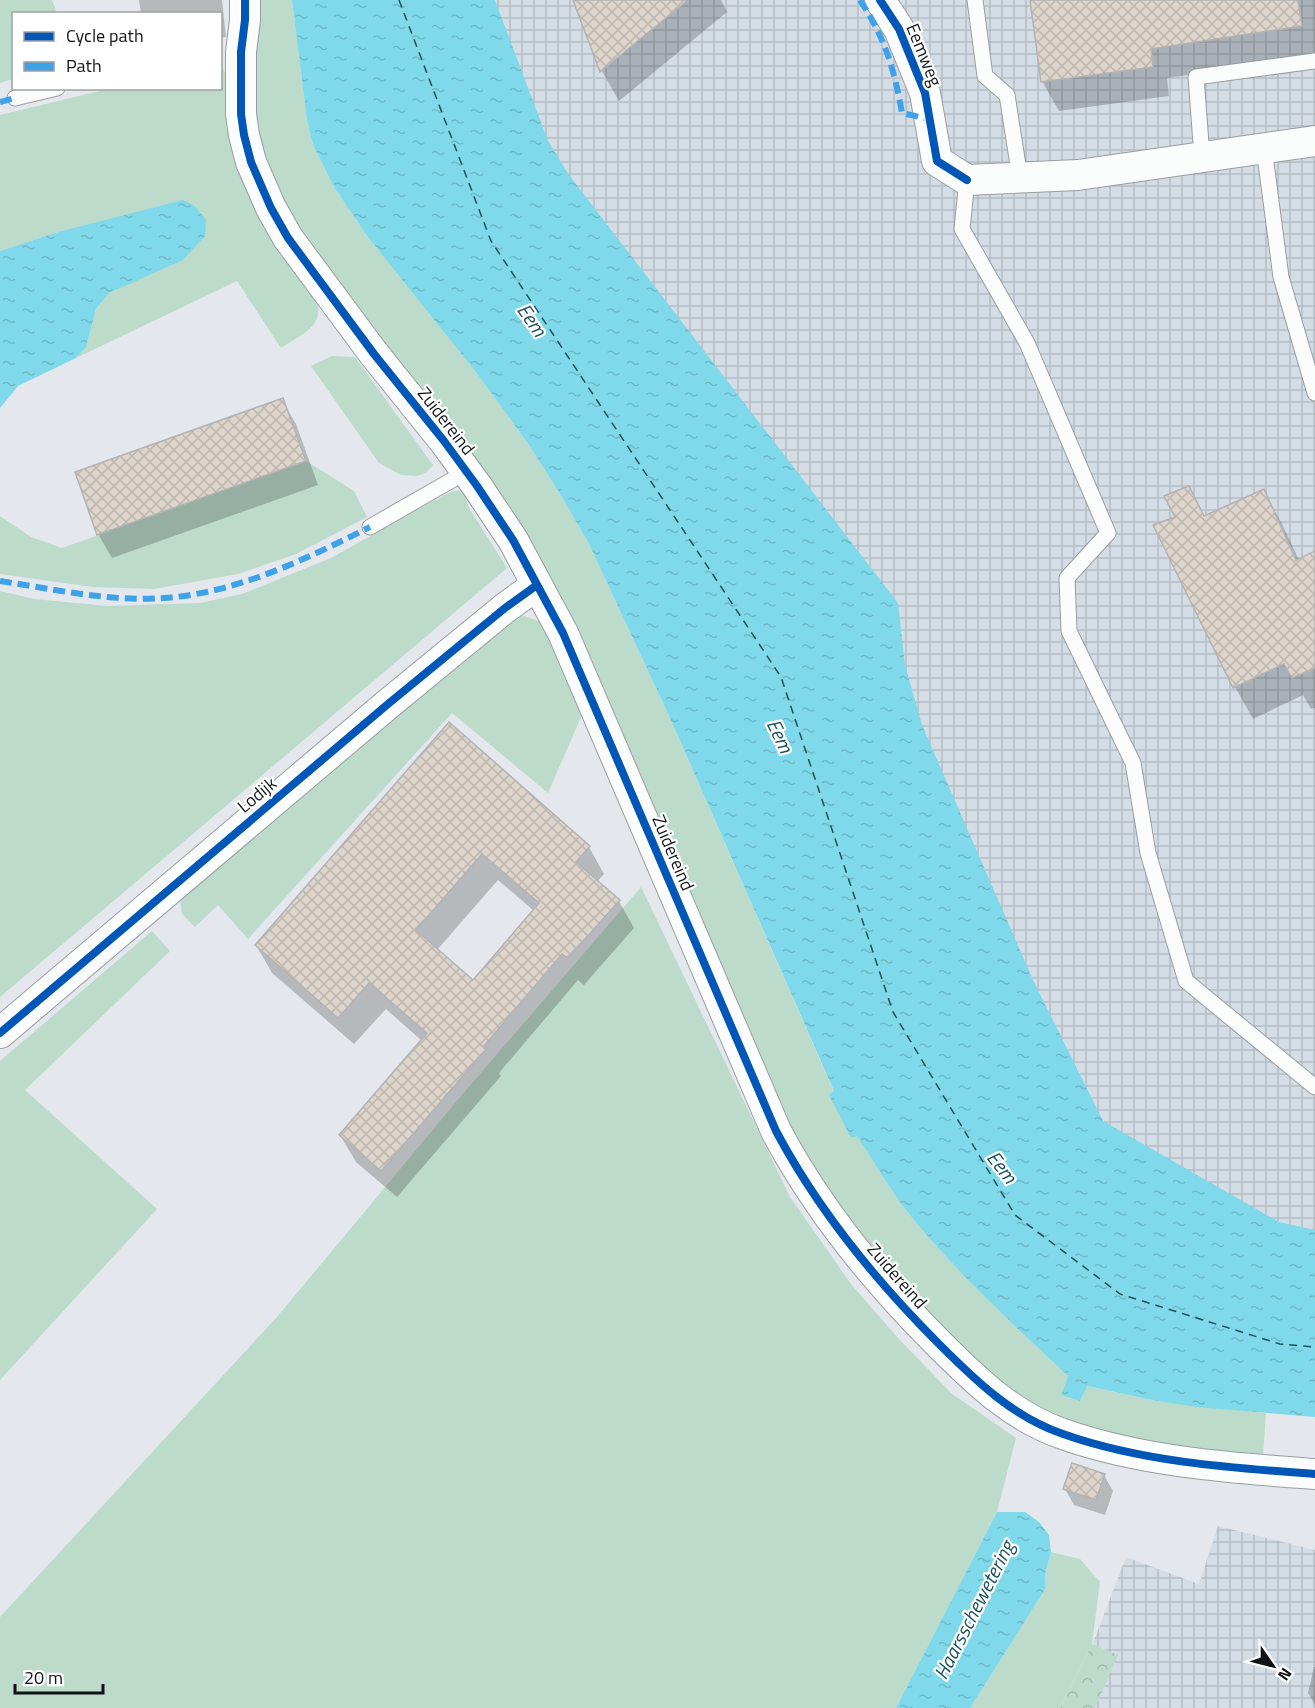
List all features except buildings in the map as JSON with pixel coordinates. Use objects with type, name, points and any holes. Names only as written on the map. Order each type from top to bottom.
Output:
[{"type":"street","name":"Zuidereind","points":[[245,0],[245,20],[236,52],[241,114],[251,162],[271,208],[288,238],[374,354],[465,470],[513,540],[562,633],[776,1131],[814,1196],[859,1255],[909,1314],[968,1373],[997,1398],[1031,1420],[1064,1434],[1104,1446],[1165,1459],[1245,1469],[1315,1474]]},
{"type":"street","name":"Eemweg","points":[[880,0],[898,29],[925,93],[937,161],[967,180]]},
{"type":"street","points":[[967,180],[1078,175],[1315,141]]},
{"type":"street","name":"Lodijk","points":[[0,1033],[388,704],[505,608],[537,585]]},
{"type":"lane","points":[[975,0],[985,76],[1007,95],[1020,178]]},
{"type":"lane","points":[[1202,157],[1196,77],[1315,61]]},
{"type":"lane","points":[[15,98],[49,90]]},
{"type":"lane","points":[[1264,148],[1281,277],[1315,393]]},
{"type":"lane","points":[[967,180],[962,229],[1027,343],[1108,533],[1067,578],[1069,631],[1133,763],[1148,853],[1186,981],[1315,1086]]},
{"type":"lane","points":[[370,527],[452,480],[465,470]]},
{"type":"shaded area","points":[[464,0],[1315,0],[1315,1259],[1082,1120],[504,113]]},
{"type":"shaded area","points":[[1218,1526],[1315,1550],[1315,1708],[1068,1708],[1126,1557],[1199,1584]]},
{"type":"green space","points":[[0,0],[52,0],[57,12],[12,12],[12,79],[0,83]]},
{"type":"green space","points":[[254,0],[292,0],[307,120],[313,145],[334,187],[367,236],[475,371],[527,442],[589,544],[670,718],[834,1092],[830,1095],[851,1138],[857,1135],[902,1205],[941,1251],[982,1294],[1068,1376],[1061,1395],[1080,1401],[1086,1386],[1152,1400],[1266,1413],[1263,1456],[1185,1449],[1113,1436],[1046,1414],[1009,1394],[898,1285],[795,1145],[577,640],[342,296],[275,190],[255,129]]},
{"type":"green space","points":[[222,68],[316,297],[318,316],[315,323],[304,334],[281,348],[237,281],[76,358],[86,347],[96,309],[109,293],[120,288],[58,232],[0,251],[0,115],[104,90],[222,90]]},
{"type":"green space","points":[[332,356],[355,357],[433,465],[427,472],[417,476],[401,475],[379,463],[311,366]]},
{"type":"green space","points":[[306,461],[354,491],[367,517],[296,554],[238,574],[154,589],[93,587],[0,574],[0,516],[31,537],[62,548]]},
{"type":"green space","points":[[463,490],[469,508],[507,568],[0,997],[0,591],[34,599],[107,606],[200,603],[242,594],[331,558],[453,491]]},
{"type":"green space","points":[[521,615],[539,621],[552,638],[582,706],[581,717],[548,793],[452,713],[248,939],[218,905],[195,927],[182,914],[180,899],[508,618]]},
{"type":"green space","points":[[641,887],[790,1197],[851,1284],[898,1338],[951,1393],[1016,1438],[997,1512],[896,1708],[0,1708],[0,1617],[276,1318],[461,1096]]},
{"type":"green space","points":[[152,931],[170,951],[25,1090],[157,1209],[0,1380],[0,1061]]},
{"type":"green space","points":[[1051,1552],[1080,1559],[1100,1582],[1092,1644],[1060,1708],[970,1708],[1046,1588],[1045,1574]]},
{"type":"green space","points":[[1092,1644],[1118,1655],[1095,1708],[1060,1708]]},
{"type":"water","name":"Eem","points":[[292,0],[495,0],[548,141],[569,175],[898,603],[905,665],[922,725],[1033,980],[1103,1121],[1279,1222],[1315,1230],[1315,1417],[1197,1407],[1087,1386],[1080,1401],[1061,1395],[1068,1376],[940,1251],[902,1205],[857,1136],[851,1138],[829,1095],[834,1091],[670,718],[589,544],[527,442],[475,371],[367,236],[334,187],[313,145],[307,120]]},
{"type":"water","points":[[183,200],[196,207],[206,220],[205,236],[183,260],[109,293],[96,309],[86,347],[76,358],[18,386],[0,408],[0,251],[58,232]]},
{"type":"water","name":"Haarsschewetering","points":[[997,1512],[1025,1512],[1039,1522],[1049,1535],[1051,1552],[1045,1574],[1046,1588],[970,1708],[896,1708]]},
{"type":"ferry route","points":[[399,0],[491,241],[781,677],[893,1012],[1015,1215],[1120,1294],[1280,1344],[1315,1347]]},
{"type":"marked path","points":[[860,0],[876,27],[887,54],[896,82],[902,113],[929,119]]},
{"type":"marked path","points":[[0,102],[15,98]]},
{"type":"marked path","points":[[0,581],[123,598],[144,599],[191,595],[270,573],[370,527]]},
{"type":"cycle path","points":[[245,0],[241,52],[241,114],[251,162],[271,208],[288,238],[374,354],[444,441],[513,540],[563,633],[776,1131],[810,1189],[829,1216],[871,1270],[939,1344],[981,1384],[1028,1418],[1063,1434],[1124,1451],[1220,1466],[1315,1474]]},
{"type":"cycle path","points":[[880,0],[899,29],[925,93],[937,161],[967,180]]},
{"type":"cycle path","points":[[0,1033],[388,704],[505,608],[537,585]]}]
